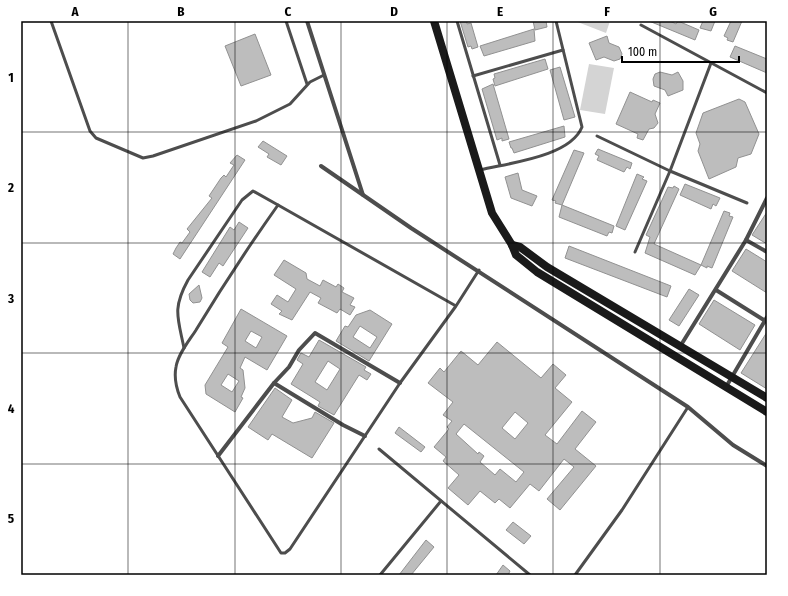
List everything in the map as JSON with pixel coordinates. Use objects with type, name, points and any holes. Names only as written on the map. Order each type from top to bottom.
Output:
[{"type":"main road","points":[[434,21],[492,214],[512,245],[516,255],[537,272],[767,412]]},
{"type":"main road","points":[[512,245],[520,247],[547,267],[682,345],[767,398]]},
{"type":"street","points":[[307,21],[363,195]]},
{"type":"street","points":[[321,166],[688,407],[733,445],[767,466]]},
{"type":"street","points":[[682,345],[746,240],[767,198]]},
{"type":"street","points":[[746,240],[767,252]]},
{"type":"street","points":[[716,290],[766,320],[726,387]]},
{"type":"street","points":[[218,456],[274,383],[289,367],[299,350],[314,333],[400,383]]},
{"type":"street","points":[[274,383],[343,425],[365,436]]},
{"type":"lane","points":[[51,21],[90,132],[96,138],[142,158],[153,156],[256,121],[290,104],[307,84],[324,75]]},
{"type":"lane","points":[[286,21],[307,84]]},
{"type":"lane","points":[[457,21],[500,165]]},
{"type":"lane","points":[[478,170],[551,152],[571,142],[579,134],[582,127],[556,21]]},
{"type":"lane","points":[[641,25],[767,93]]},
{"type":"lane","points":[[473,76],[563,50]]},
{"type":"lane","points":[[635,252],[670,171],[711,63]]},
{"type":"lane","points":[[597,136],[670,171],[747,203]]},
{"type":"lane","points":[[184,348],[176,307],[180,294],[242,200],[253,191],[456,306]]},
{"type":"lane","points":[[278,205],[231,271],[184,348],[176,366],[177,389],[278,550],[283,553],[290,549],[400,383],[456,306],[479,270]]},
{"type":"lane","points":[[575,575],[622,510],[688,407]]},
{"type":"lane","points":[[379,449],[530,575]]},
{"type":"lane","points":[[380,575],[441,501]]},
{"type":"shaded area","points":[[575,21],[610,21],[606,33]]},
{"type":"shaded area","points":[[589,64],[614,68],[605,114],[580,110]]},
{"type":"building","points":[[460,21],[467,21],[467,24],[471,23],[478,47],[472,49],[471,46],[468,47]]},
{"type":"building","points":[[533,21],[546,21],[547,27],[535,30]]},
{"type":"building","points":[[649,21],[670,21],[676,24],[678,21],[699,30],[695,40]]},
{"type":"building","points":[[703,21],[715,21],[711,31],[700,28]]},
{"type":"building","points":[[731,21],[742,21],[733,42],[727,40],[728,38],[724,36]]},
{"type":"building","points":[[534,29],[535,41],[484,56],[480,46]]},
{"type":"building","points":[[255,34],[271,75],[241,86],[225,46]]},
{"type":"building","points":[[607,36],[609,43],[619,47],[622,54],[620,59],[614,61],[604,57],[596,60],[589,43]]},
{"type":"building","points":[[735,46],[767,59],[767,73],[730,57]]},
{"type":"building","points":[[545,59],[548,69],[495,86],[493,79],[495,78],[494,74]]},
{"type":"building","points":[[560,67],[575,117],[564,120],[550,70]]},
{"type":"building","points":[[660,72],[672,75],[678,72],[683,81],[683,90],[668,96],[665,90],[654,86],[653,79],[655,74]]},
{"type":"building","points":[[493,84],[509,139],[502,141],[502,138],[497,140],[482,89]]},
{"type":"building","points":[[630,92],[652,102],[653,100],[660,103],[655,114],[658,123],[654,128],[649,129],[643,140],[637,138],[638,134],[616,124]]},
{"type":"building","points":[[739,99],[745,102],[759,134],[751,154],[738,158],[736,167],[709,179],[698,151],[700,144],[696,133],[703,113]]},
{"type":"building","points":[[564,126],[565,137],[514,153],[511,148],[509,142]]},
{"type":"building","points":[[263,141],[287,156],[281,165],[267,157],[269,154],[258,147]]},
{"type":"building","points":[[598,149],[632,163],[630,169],[627,167],[624,172],[597,160],[599,156],[595,154]]},
{"type":"building","points":[[574,150],[584,153],[562,205],[555,203],[556,201],[552,200]]},
{"type":"building","points":[[237,155],[245,160],[180,259],[173,254],[176,248],[180,242],[182,243],[190,232],[187,229],[212,198],[209,196],[221,178],[224,175],[226,177],[234,165],[230,163]]},
{"type":"building","points":[[518,173],[522,190],[537,196],[532,206],[511,198],[505,177]]},
{"type":"building","points":[[637,174],[644,177],[642,179],[647,181],[625,230],[616,226]]},
{"type":"building","points":[[685,184],[720,198],[716,206],[713,204],[711,209],[680,195]]},
{"type":"building","points":[[674,186],[679,189],[654,244],[701,265],[695,275],[645,253],[650,237],[646,235],[668,187],[673,188]]},
{"type":"building","points":[[562,205],[614,226],[612,233],[609,232],[607,236],[559,217]]},
{"type":"building","points":[[724,211],[730,213],[729,216],[733,217],[712,268],[707,266],[707,268],[701,265]]},
{"type":"building","points":[[767,212],[767,244],[752,235]]},
{"type":"building","points":[[239,222],[248,228],[223,266],[219,263],[210,277],[202,272],[230,227],[234,230]]},
{"type":"building","points":[[569,246],[671,286],[667,297],[565,258]]},
{"type":"building","points":[[746,249],[767,262],[767,293],[732,271]]},
{"type":"building","points":[[284,260],[306,273],[307,279],[320,286],[323,280],[336,287],[338,284],[344,288],[342,292],[354,298],[350,305],[355,307],[350,315],[340,309],[337,313],[318,303],[321,298],[310,292],[292,320],[279,314],[282,311],[271,304],[277,295],[288,302],[296,289],[274,275]]},
{"type":"building","points":[[199,285],[202,298],[200,302],[193,303],[190,300],[189,294]]},
{"type":"building","points":[[689,289],[699,295],[679,326],[669,320]]},
{"type":"building","points":[[714,300],[755,325],[740,350],[699,324]]},
{"type":"building","points":[[241,309],[287,336],[267,370],[245,357],[240,368],[243,370],[245,388],[241,397],[243,398],[235,412],[206,394],[205,385],[228,347],[222,343]],"holes":[[[251,331],[262,337],[256,348],[245,341]],[[228,374],[239,381],[232,392],[221,385]]]},
{"type":"building","points":[[370,310],[392,324],[369,361],[336,341],[345,326],[348,327],[356,315]],"holes":[[[360,326],[377,337],[370,348],[353,337]]]},
{"type":"building","points":[[767,332],[767,389],[741,373]]},
{"type":"building","points":[[319,340],[366,367],[364,370],[371,374],[367,380],[359,375],[334,415],[318,406],[320,402],[291,384],[303,364],[297,360],[301,353],[309,357]],"holes":[[[328,361],[340,369],[327,390],[315,382]]]},
{"type":"building","points":[[497,342],[541,378],[553,364],[566,375],[555,388],[572,402],[545,435],[557,444],[582,411],[596,422],[575,449],[596,466],[560,510],[547,499],[574,467],[564,459],[539,491],[530,484],[510,508],[499,499],[495,503],[480,491],[468,505],[448,488],[459,475],[443,461],[446,457],[434,447],[449,429],[447,427],[452,421],[443,415],[453,402],[428,383],[440,368],[444,372],[461,351],[478,365]],"holes":[[[515,412],[528,423],[515,439],[502,428]],[[464,424],[524,472],[516,482],[500,469],[495,475],[480,462],[484,456],[479,452],[478,454],[456,434]]]},
{"type":"building","points":[[275,388],[292,400],[282,417],[293,423],[312,418],[315,412],[334,423],[312,458],[272,434],[268,440],[248,427]]},
{"type":"building","points":[[399,427],[425,447],[421,452],[395,433]]},
{"type":"building","points":[[513,522],[531,536],[524,544],[506,530]]},
{"type":"building","points":[[426,540],[434,547],[411,575],[399,575]]},
{"type":"building","points":[[503,565],[510,571],[508,575],[496,575]]}]
